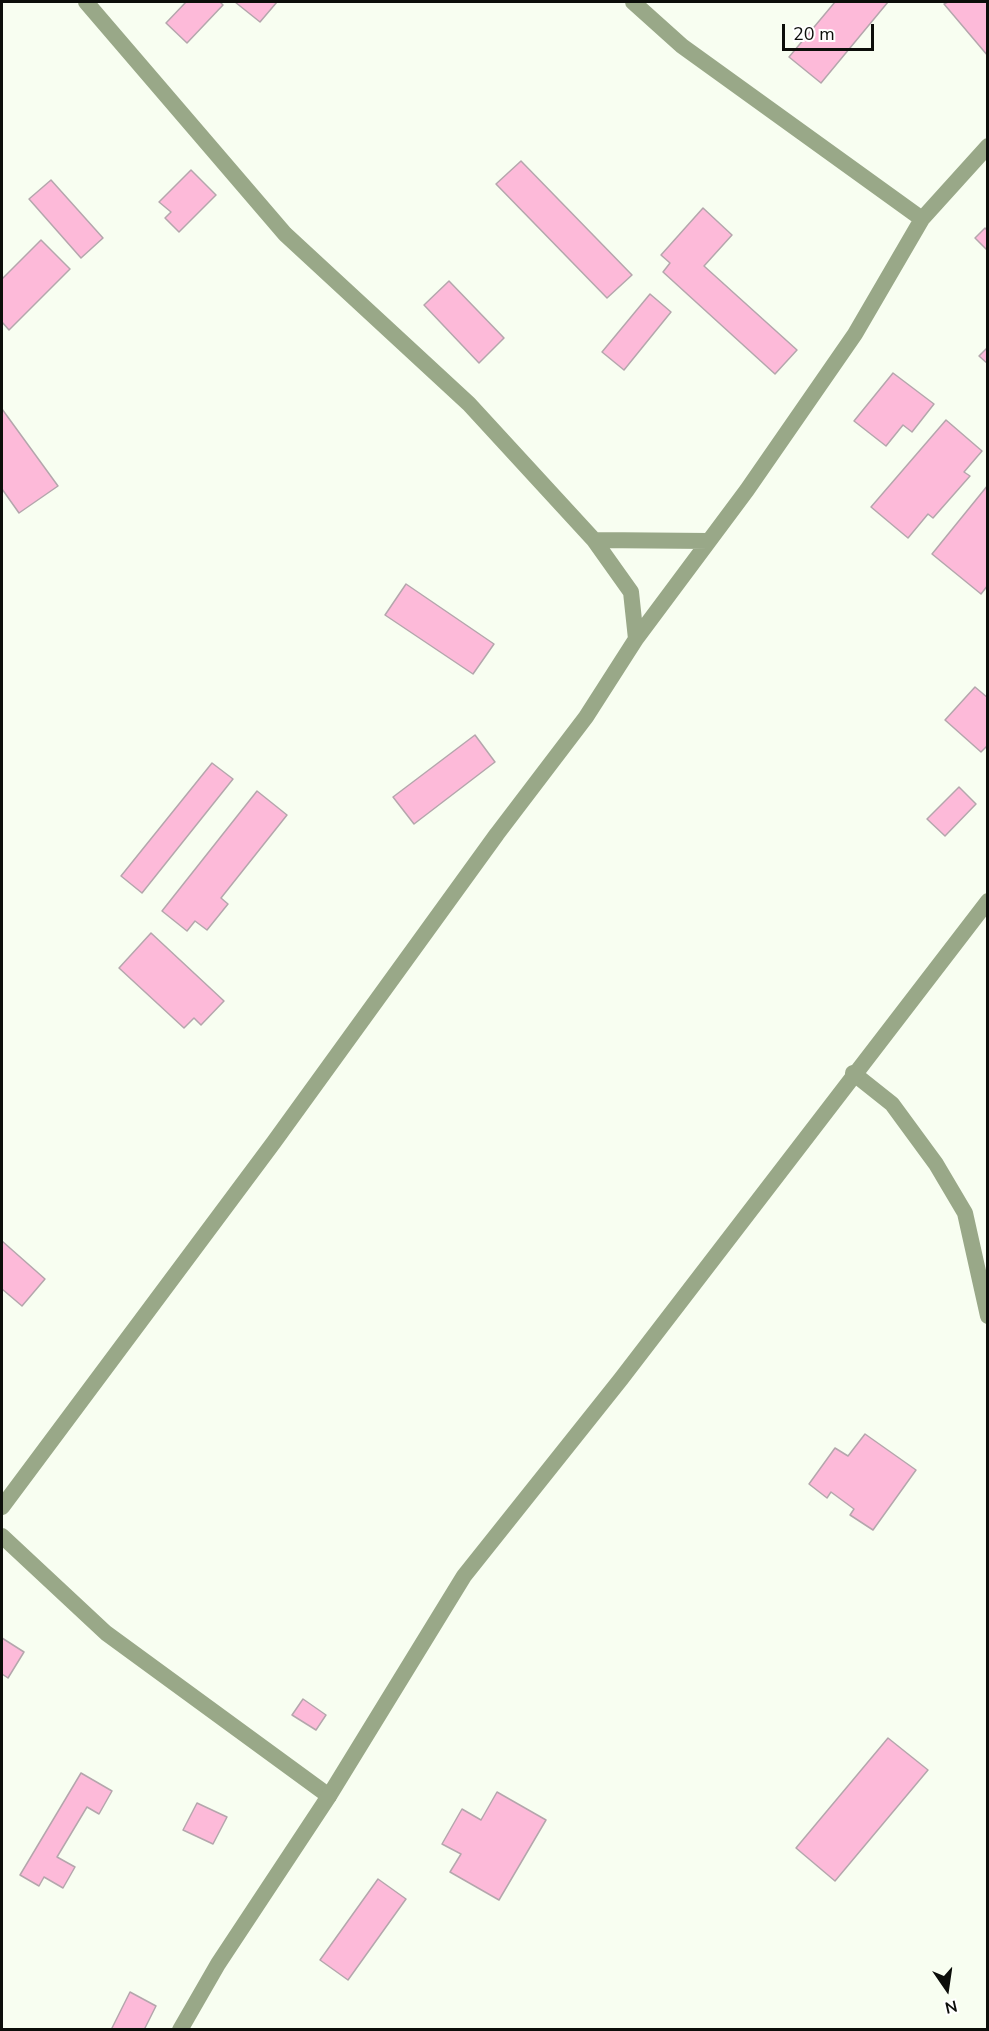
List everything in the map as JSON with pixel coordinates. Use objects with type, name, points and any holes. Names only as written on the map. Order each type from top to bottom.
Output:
[{"type":"street","points":[[86,2],[285,234],[469,404],[594,540],[631,592],[636,639]]},
{"type":"street","points":[[633,2],[682,46],[922,219]]},
{"type":"street","points":[[2,1507],[274,1142],[497,834],[586,717],[636,639],[709,541],[855,334],[922,219],[987,146]]},
{"type":"street","points":[[594,540],[709,541]]},
{"type":"street","points":[[180,2030],[248,1916],[329,1796],[464,1576],[621,1379],[853,1073],[987,901]]},
{"type":"street","points":[[853,1073],[892,1104],[936,1164],[965,1213],[987,1316]]},
{"type":"street","points":[[2,1536],[106,1633],[329,1796]]},
{"type":"building","points":[[186,2],[220,2],[223,5],[187,43],[166,23]]},
{"type":"building","points":[[235,2],[277,2],[260,22]]},
{"type":"building","points":[[835,2],[888,2],[821,83],[789,57]]},
{"type":"building","points":[[948,2],[988,2],[988,56],[944,4]]},
{"type":"building","points":[[521,161],[632,275],[607,298],[496,184]]},
{"type":"building","points":[[191,170],[216,195],[179,232],[165,218],[171,212],[159,202]]},
{"type":"building","points":[[51,180],[103,238],[81,258],[29,199]]},
{"type":"building","points":[[703,208],[732,235],[704,266],[797,350],[775,374],[663,272],[670,263],[661,255]]},
{"type":"building","points":[[985,228],[988,231],[988,251],[975,238]]},
{"type":"building","points":[[41,240],[70,269],[9,330],[2,322],[2,279]]},
{"type":"building","points":[[449,281],[504,338],[479,363],[424,305]]},
{"type":"building","points":[[650,294],[671,312],[624,370],[602,352]]},
{"type":"building","points":[[988,347],[988,364],[979,356]]},
{"type":"building","points":[[893,373],[934,404],[912,432],[903,425],[886,446],[854,421]]},
{"type":"building","points":[[2,409],[58,486],[19,513],[2,489]]},
{"type":"building","points":[[946,420],[982,451],[964,472],[970,476],[933,518],[928,514],[908,538],[871,507]]},
{"type":"building","points":[[988,485],[988,585],[981,594],[932,554]]},
{"type":"building","points":[[406,584],[494,644],[473,674],[385,615]]},
{"type":"building","points":[[975,687],[988,698],[988,745],[981,752],[945,720]]},
{"type":"building","points":[[475,735],[495,762],[414,824],[393,797]]},
{"type":"building","points":[[212,763],[233,779],[142,893],[121,876]]},
{"type":"building","points":[[959,787],[976,804],[945,836],[927,819]]},
{"type":"building","points":[[257,791],[287,815],[221,898],[228,904],[207,930],[195,921],[187,931],[162,911]]},
{"type":"building","points":[[151,933],[224,1001],[201,1025],[194,1018],[184,1028],[119,968]]},
{"type":"building","points":[[2,1241],[45,1279],[22,1306],[2,1289]]},
{"type":"building","points":[[865,1434],[916,1470],[873,1530],[850,1515],[854,1509],[831,1492],[827,1498],[809,1484],[835,1448],[848,1456]]},
{"type":"building","points":[[2,1638],[24,1652],[8,1678],[2,1674]]},
{"type":"building","points":[[303,1699],[326,1715],[316,1730],[292,1715]]},
{"type":"building","points":[[888,1738],[928,1770],[835,1881],[796,1848]]},
{"type":"building","points":[[81,1773],[112,1791],[99,1814],[87,1807],[57,1857],[75,1867],[63,1888],[44,1877],[39,1886],[20,1875]]},
{"type":"building","points":[[497,1792],[546,1820],[499,1900],[450,1872],[461,1854],[442,1844],[462,1809],[481,1820]]},
{"type":"building","points":[[197,1803],[227,1817],[213,1844],[183,1830]]},
{"type":"building","points":[[378,1879],[406,1899],[348,1980],[320,1960]]},
{"type":"building","points":[[130,1992],[156,2006],[144,2030],[111,2030]]}]
